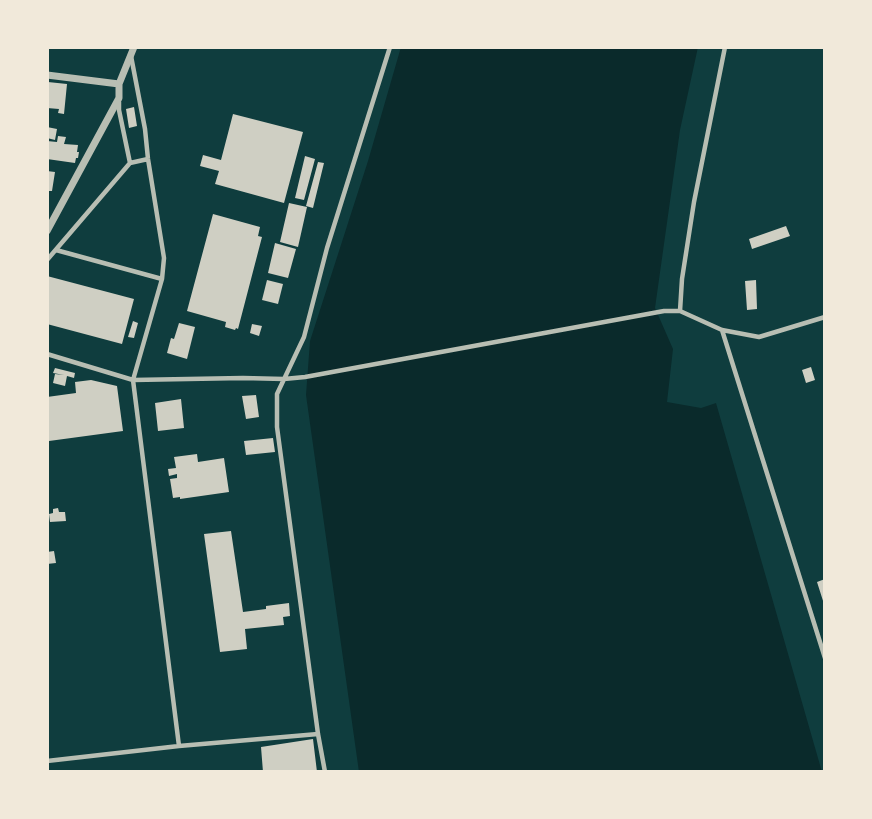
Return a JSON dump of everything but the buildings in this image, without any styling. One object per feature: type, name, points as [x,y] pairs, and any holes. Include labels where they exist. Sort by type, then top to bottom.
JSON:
[{"type":"street","points":[[47,231],[119,98],[119,84],[132,51]]},
{"type":"street","points":[[47,75],[119,84]]},
{"type":"lane","points":[[325,772],[277,428],[277,394],[304,338],[327,248],[390,47]]},
{"type":"lane","points":[[680,311],[694,202],[724,47]]},
{"type":"lane","points":[[132,51],[164,258],[162,279],[134,380],[179,746]]},
{"type":"lane","points":[[119,98],[130,163]]},
{"type":"lane","points":[[47,260],[130,163],[148,159]]},
{"type":"lane","points":[[56,250],[162,279]]},
{"type":"lane","points":[[47,355],[134,380],[284,379],[664,311],[680,311],[722,330],[759,337],[825,317]]},
{"type":"lane","points":[[722,330],[825,658]]},
{"type":"lane","points":[[47,761],[318,734]]},
{"type":"water","points":[[401,47],[698,47],[680,130],[655,308],[673,349],[667,402],[701,408],[716,403],[822,772],[359,772],[306,395],[310,341],[368,161]]}]
